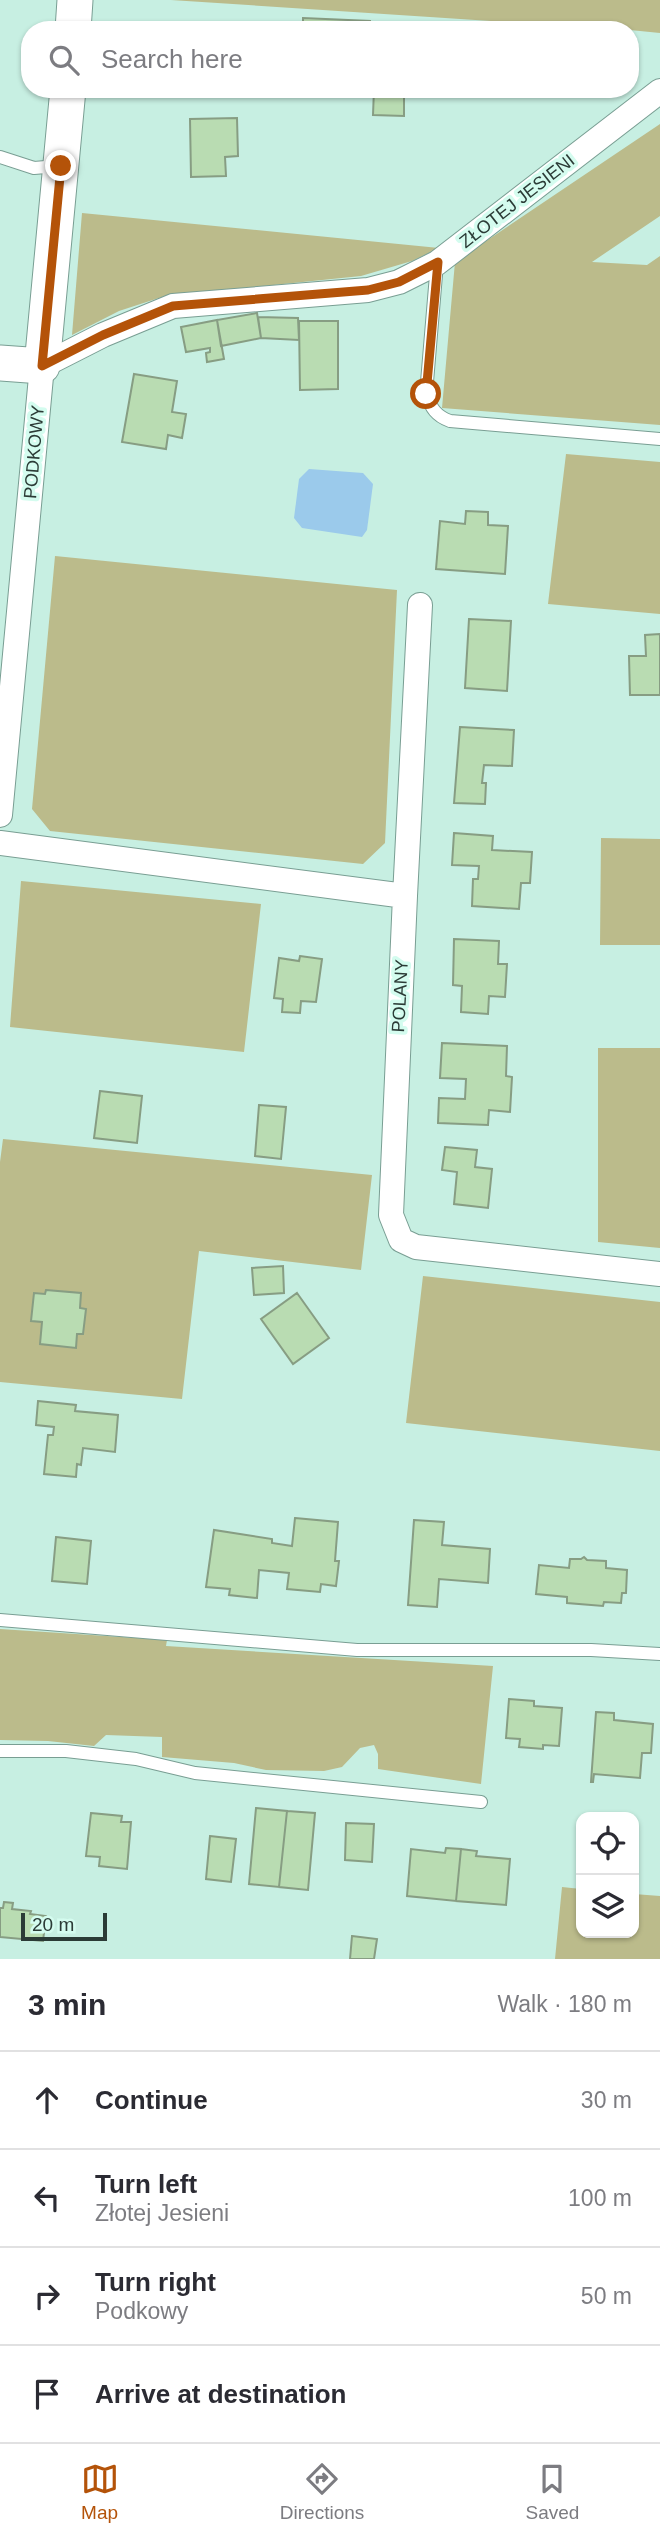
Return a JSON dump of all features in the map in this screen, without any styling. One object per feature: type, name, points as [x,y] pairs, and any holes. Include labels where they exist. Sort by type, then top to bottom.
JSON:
[{"type":"street","points":[[74,21],[75,0]]},
{"type":"street","name":"ZŁOTEJ JESIENI","points":[[42,366],[103,335],[173,306],[368,290],[399,282],[438,262],[660,91]]},
{"type":"street","name":"PODKOWY","points":[[0,815],[67,98]]},
{"type":"street","points":[[0,363],[42,366]]},
{"type":"street","points":[[0,843],[405,896],[420,605]]},
{"type":"street","name":"POLANY","points":[[405,896],[391,1215],[401,1240],[416,1247],[660,1274]]},
{"type":"lane","points":[[0,157],[34,168],[61,166]]},
{"type":"lane","points":[[438,262],[426,394],[430,406],[440,417],[450,421],[660,439]]},
{"type":"lane","points":[[0,1620],[357,1650],[591,1650],[660,1654]]},
{"type":"lane","points":[[0,1751],[66,1751],[136,1759],[195,1773],[481,1802]]},
{"type":"green space","points":[[171,0],[660,0],[660,33],[639,31],[639,21],[492,21]]},
{"type":"green space","points":[[660,124],[660,216],[592,262],[647,265],[660,256],[660,425],[442,408],[455,262]]},
{"type":"green space","points":[[82,213],[439,248],[412,261],[361,276],[165,296],[119,311],[72,335]]},
{"type":"green space","points":[[566,454],[660,462],[660,614],[548,604]]},
{"type":"green space","points":[[55,556],[397,590],[385,843],[363,864],[50,831],[32,809]]},
{"type":"green space","points":[[601,838],[660,839],[660,945],[600,945]]},
{"type":"green space","points":[[21,881],[261,904],[244,1052],[10,1027]]},
{"type":"green space","points":[[598,1048],[660,1048],[660,1248],[598,1242]]},
{"type":"green space","points":[[3,1139],[372,1175],[361,1270],[199,1251],[182,1399],[0,1382],[0,1162]]},
{"type":"green space","points":[[423,1276],[660,1302],[660,1451],[406,1423]]},
{"type":"green space","points":[[0,1629],[167,1640],[166,1646],[493,1666],[481,1784],[378,1769],[378,1754],[374,1745],[360,1748],[342,1767],[324,1771],[266,1770],[234,1763],[162,1757],[162,1737],[106,1735],[94,1746],[0,1740]]},
{"type":"green space","points":[[562,1887],[576,1888],[576,1938],[639,1938],[639,1894],[660,1896],[660,1959],[555,1959]]},
{"type":"water","points":[[309,469],[363,473],[373,484],[367,530],[362,537],[302,528],[294,518],[299,479]]},
{"type":"building","points":[[303,18],[370,21],[303,21]]},
{"type":"building","points":[[374,98],[404,98],[404,116],[373,115]]},
{"type":"building","points":[[237,118],[238,156],[225,157],[226,176],[191,177],[190,119]]},
{"type":"building","points":[[257,313],[261,338],[221,346],[217,320]]},
{"type":"building","points":[[258,317],[298,318],[299,340],[261,338]]},
{"type":"building","points":[[217,320],[224,359],[207,362],[206,353],[210,352],[210,348],[186,352],[181,327]]},
{"type":"building","points":[[299,321],[338,321],[338,389],[300,390]]},
{"type":"building","points":[[134,374],[177,381],[172,412],[186,414],[182,438],[168,435],[166,449],[122,442]]},
{"type":"building","points":[[466,511],[488,512],[488,525],[508,526],[505,574],[436,569],[440,521],[465,524]]},
{"type":"building","points":[[469,619],[511,621],[507,691],[465,688]]},
{"type":"building","points":[[660,634],[660,695],[630,695],[629,656],[646,656],[645,635]]},
{"type":"building","points":[[460,727],[514,730],[512,766],[484,765],[482,783],[486,783],[485,804],[454,803]]},
{"type":"building","points":[[454,833],[493,836],[492,850],[532,852],[530,883],[521,883],[519,909],[472,906],[473,879],[478,879],[479,866],[452,865]]},
{"type":"building","points":[[454,939],[499,941],[498,964],[507,964],[505,997],[489,996],[488,1014],[461,1012],[462,986],[453,985]]},
{"type":"building","points":[[300,956],[322,959],[316,1002],[301,1001],[300,1013],[282,1012],[283,999],[274,998],[279,958],[299,961]]},
{"type":"building","points":[[442,1043],[507,1046],[506,1076],[512,1077],[510,1112],[489,1110],[488,1125],[438,1123],[439,1098],[465,1099],[466,1079],[440,1078]]},
{"type":"building","points":[[100,1091],[142,1096],[137,1143],[94,1138]]},
{"type":"building","points":[[259,1105],[286,1107],[281,1159],[255,1156]]},
{"type":"building","points":[[445,1147],[477,1150],[475,1167],[492,1169],[488,1208],[454,1204],[457,1172],[442,1170]]},
{"type":"building","points":[[283,1266],[284,1293],[254,1295],[252,1268]]},
{"type":"building","points":[[46,1290],[81,1293],[80,1308],[86,1309],[83,1334],[77,1334],[76,1348],[40,1344],[42,1322],[31,1321],[34,1293],[45,1294]]},
{"type":"building","points":[[297,1293],[329,1338],[293,1364],[261,1319]]},
{"type":"building","points":[[38,1401],[76,1405],[75,1411],[118,1415],[115,1452],[83,1448],[76,1477],[44,1474],[48,1435],[53,1435],[54,1427],[36,1425]]},
{"type":"building","points":[[295,1518],[338,1522],[335,1561],[339,1561],[336,1586],[321,1584],[320,1592],[287,1589],[289,1573],[259,1570],[257,1598],[229,1595],[230,1589],[206,1587],[214,1530],[272,1539],[272,1543],[292,1546]]},
{"type":"building","points":[[414,1520],[444,1522],[442,1545],[490,1549],[488,1583],[439,1579],[437,1607],[408,1605]]},
{"type":"building","points":[[56,1537],[91,1541],[87,1584],[52,1581]]},
{"type":"building","points":[[584,1557],[587,1560],[606,1561],[606,1568],[627,1570],[626,1593],[622,1593],[621,1603],[604,1602],[603,1606],[567,1603],[567,1597],[536,1594],[539,1565],[569,1568],[570,1559]]},
{"type":"building","points":[[509,1699],[534,1701],[534,1706],[562,1708],[559,1746],[543,1745],[543,1749],[519,1747],[520,1739],[506,1738]]},
{"type":"building","points":[[596,1712],[614,1713],[614,1720],[653,1724],[651,1753],[642,1753],[640,1778],[594,1774],[591,1782]]},
{"type":"building","points":[[256,1808],[287,1811],[279,1887],[249,1884]]},
{"type":"building","points":[[287,1811],[315,1813],[308,1890],[279,1887]]},
{"type":"building","points":[[91,1813],[122,1816],[121,1822],[131,1822],[127,1869],[99,1866],[100,1857],[86,1856]]},
{"type":"building","points":[[346,1823],[374,1824],[372,1862],[345,1860]]},
{"type":"building","points":[[210,1836],[236,1839],[231,1882],[206,1879]]},
{"type":"building","points":[[446,1848],[461,1849],[456,1901],[407,1896],[411,1849],[445,1853]]},
{"type":"building","points":[[461,1849],[477,1851],[476,1856],[510,1859],[506,1905],[456,1901]]},
{"type":"building","points":[[4,1902],[13,1903],[12,1909],[46,1916],[43,1941],[0,1937],[0,1908],[3,1908]]},
{"type":"building","points":[[352,1936],[377,1939],[374,1959],[350,1959]]},
{"type":"route","points":[[61,166],[42,366],[103,335],[173,306],[368,290],[399,282],[438,262],[426,394]]}]
